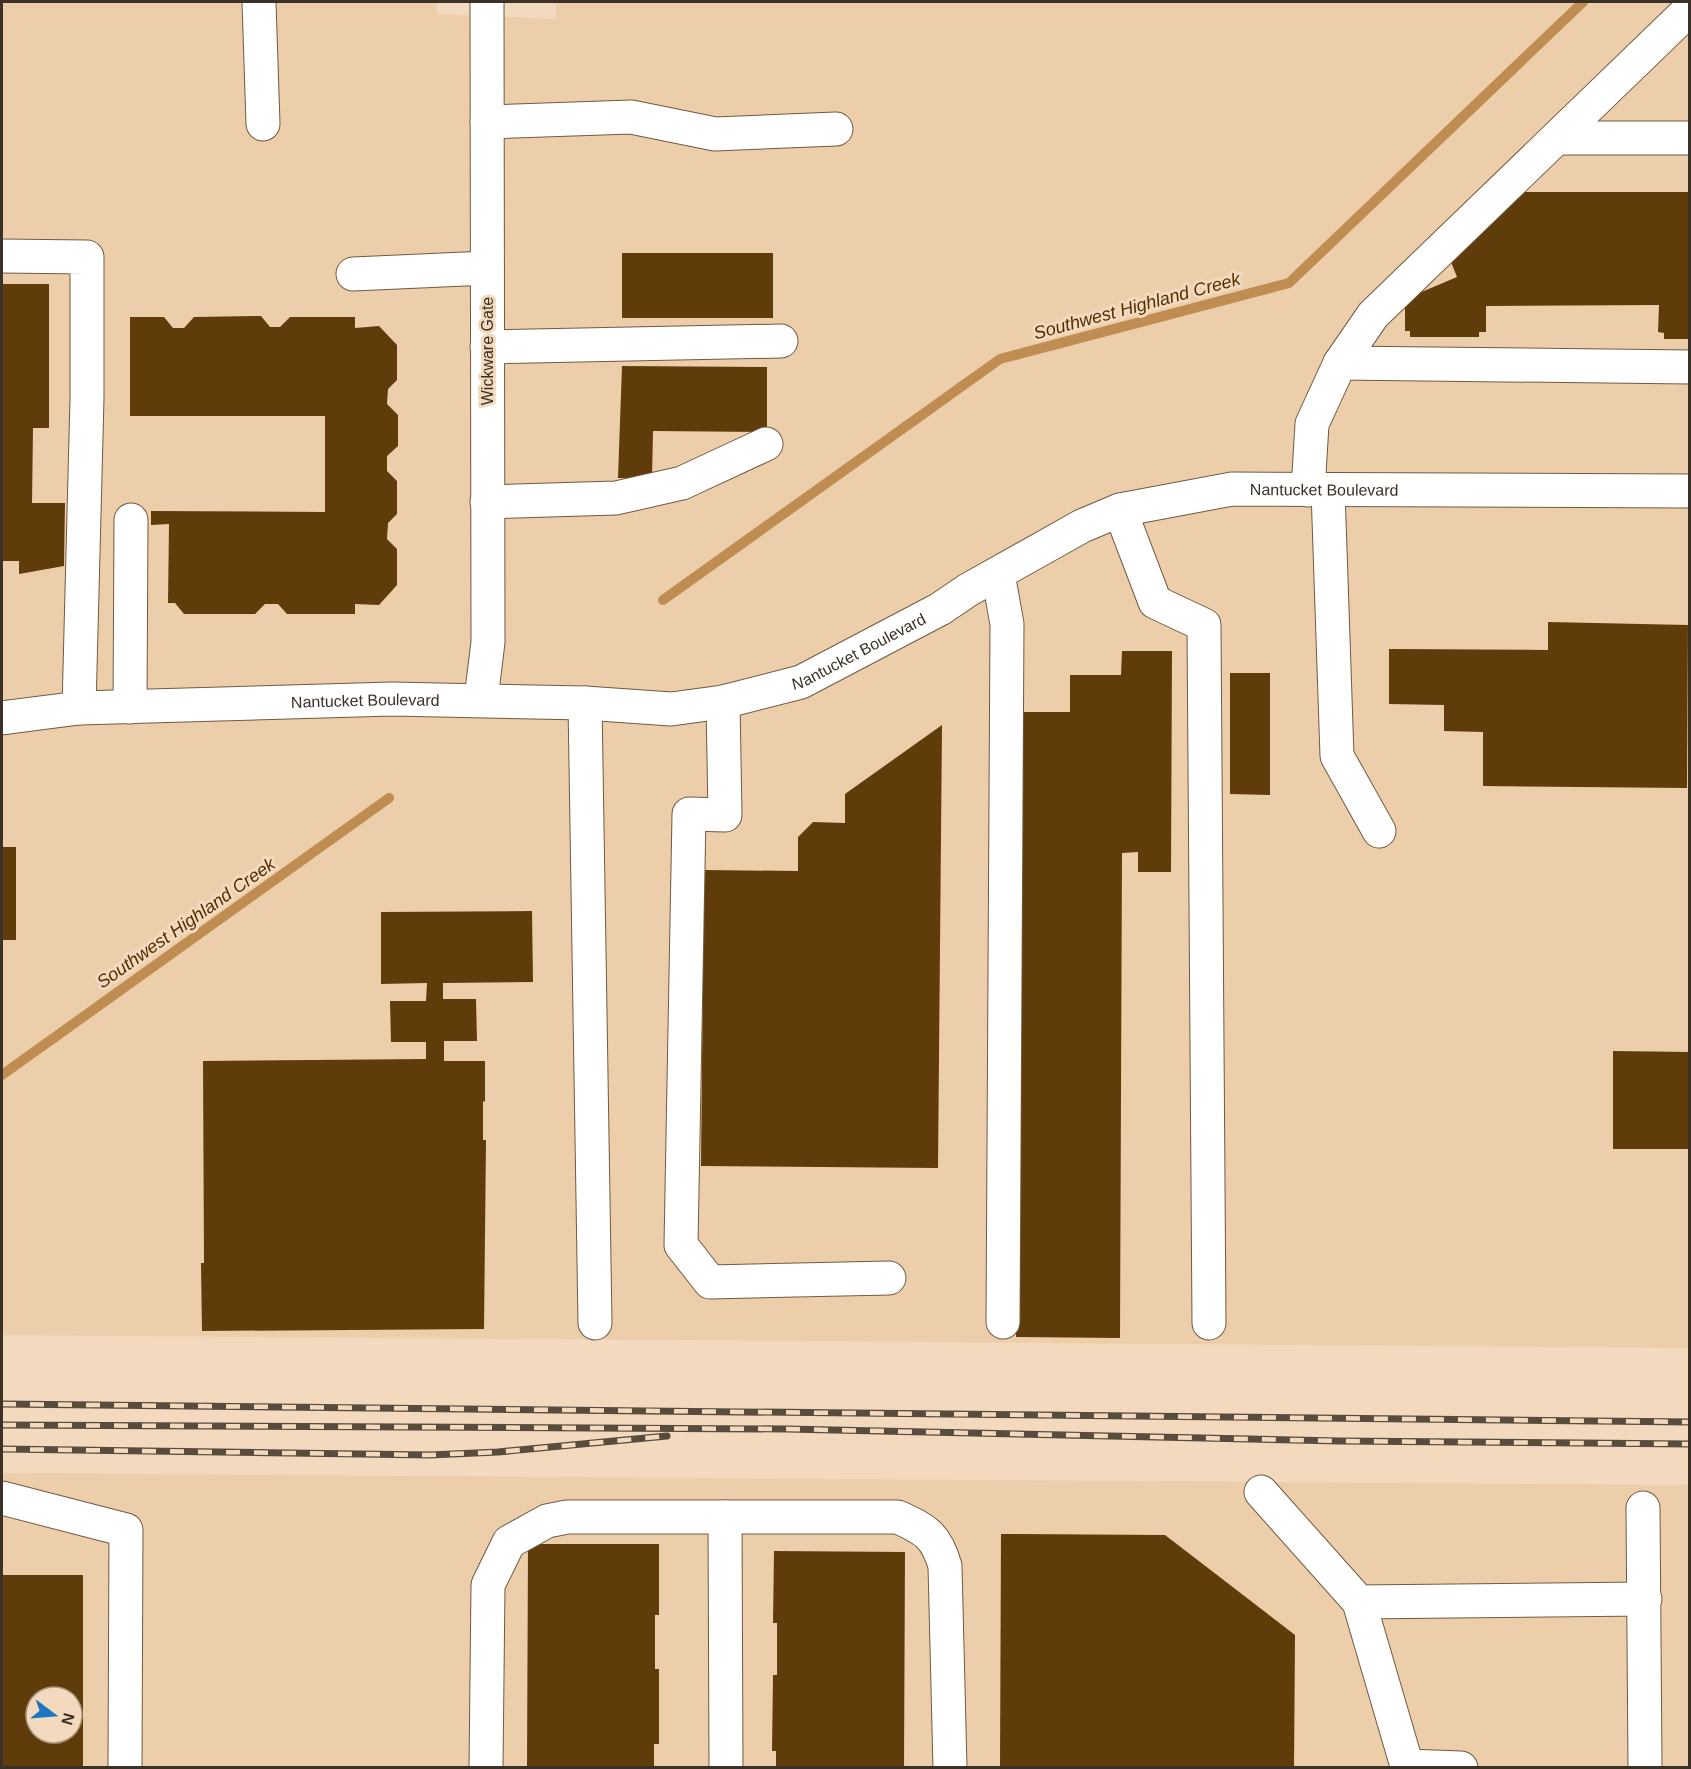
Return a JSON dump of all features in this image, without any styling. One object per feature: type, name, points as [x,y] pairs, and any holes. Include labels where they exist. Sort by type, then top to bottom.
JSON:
[{"type":"street","points":[[259,2],[263,124]]},
{"type":"street","name":"Wickware Gate","points":[[481,699],[488,642],[487,2]]},
{"type":"street","points":[[1379,831],[1336,756],[1312,424],[1340,363],[1373,315],[1454,234],[1559,138],[1675,38],[1689,9]]},
{"type":"street","points":[[487,123],[631,117],[716,134],[836,129]]},
{"type":"street","points":[[1559,138],[1689,138]]},
{"type":"street","points":[[2,256],[87,257],[87,398],[79,708]]},
{"type":"street","points":[[353,274],[487,268]]},
{"type":"street","points":[[487,347],[780,341]]},
{"type":"street","points":[[1340,363],[1689,367]]},
{"type":"street","points":[[487,502],[616,498],[682,483],[766,444]]},
{"type":"street","name":"Nantucket Boulevard","points":[[2,718],[79,708],[481,699],[671,709],[723,702],[801,682],[940,609],[1082,526],[1120,510],[1232,489],[1689,491]]},
{"type":"street","points":[[1120,510],[1155,602],[1204,625],[1209,1323]]},
{"type":"street","points":[[130,707],[131,520]]},
{"type":"street","points":[[998,574],[1007,624],[1003,1322]]},
{"type":"street","points":[[723,702],[725,814],[689,814],[681,1245],[710,1282],[889,1278]]},
{"type":"street","points":[[585,703],[596,1323]]},
{"type":"street","points":[[1262,1492],[1359,1602],[1407,1766],[1461,1767]]},
{"type":"street","points":[[2,1498],[126,1530],[125,1767]]},
{"type":"street","points":[[1643,1509],[1646,1599],[1646,1767]]},
{"type":"street","points":[[486,1767],[488,1585],[509,1542],[547,1521],[567,1517],[898,1517],[924,1529],[939,1544],[945,1566],[950,1767]]},
{"type":"street","points":[[725,1517],[726,1767]]},
{"type":"street","points":[[1359,1602],[1646,1599]]},
{"type":"shaded area","points":[[2,2],[436,2],[437,14],[556,19],[556,2],[1689,2],[1689,1348],[2,1335]]},
{"type":"shaded area","points":[[2,1473],[1689,1485],[1689,1767],[2,1767]]},
{"type":"building","points":[[1517,192],[1690,192],[1690,339],[1664,339],[1664,333],[1658,332],[1659,305],[1486,306],[1486,332],[1479,332],[1479,337],[1410,337],[1410,331],[1405,331],[1405,299],[1457,277],[1449,257]]},
{"type":"building","points":[[622,253],[773,253],[773,318],[622,318]]},
{"type":"building","points":[[2,284],[49,284],[49,428],[33,428],[32,503],[65,503],[64,566],[19,574],[19,561],[2,561]]},
{"type":"building","points":[[261,316],[270,327],[280,327],[290,317],[355,317],[355,328],[379,326],[397,345],[397,380],[388,389],[387,404],[398,415],[398,446],[387,456],[387,471],[397,481],[397,514],[388,523],[387,539],[397,549],[397,585],[379,605],[355,604],[355,614],[287,614],[278,604],[265,604],[255,614],[184,614],[175,603],[168,603],[169,524],[151,525],[151,511],[325,512],[325,416],[130,416],[130,317],[164,317],[173,328],[184,328],[194,317]]},
{"type":"building","points":[[622,366],[767,367],[767,432],[653,431],[652,478],[618,478]]},
{"type":"building","points":[[1548,622],[1688,625],[1687,788],[1483,786],[1483,732],[1444,731],[1444,705],[1389,704],[1389,649],[1548,650]]},
{"type":"building","points":[[1122,651],[1172,651],[1171,872],[1138,872],[1138,852],[1122,853],[1120,1338],[1016,1337],[1018,712],[1070,712],[1070,675],[1121,675]]},
{"type":"building","points":[[1230,673],[1270,673],[1270,795],[1230,794]]},
{"type":"building","points":[[942,725],[938,1168],[701,1166],[704,870],[798,871],[798,837],[813,822],[845,823],[845,794]]},
{"type":"building","points":[[2,847],[16,847],[16,940],[2,940]]},
{"type":"building","points":[[532,911],[533,982],[443,983],[443,999],[476,999],[477,1041],[444,1041],[444,1061],[485,1061],[485,1102],[483,1101],[483,1140],[486,1140],[484,1329],[202,1331],[203,1061],[426,1059],[426,1042],[391,1042],[390,1001],[426,1001],[427,983],[381,984],[381,912]]},
{"type":"building","points":[[1613,1051],[1690,1052],[1690,1149],[1613,1149]]},
{"type":"building","points":[[1001,1534],[1165,1535],[1295,1635],[1294,1768],[1000,1768]]},
{"type":"building","points":[[528,1544],[659,1544],[659,1615],[655,1615],[655,1669],[659,1669],[659,1744],[654,1744],[654,1768],[527,1768]]},
{"type":"building","points":[[774,1551],[905,1552],[904,1768],[776,1768],[776,1751],[772,1751],[773,1675],[777,1675],[777,1623],[773,1623]]},
{"type":"building","points":[[2,1575],[83,1575],[83,1685],[24,1685],[24,1745],[83,1745],[83,1768],[2,1768]]},
{"type":"waterway","name":"Southwest Highland Creek","points":[[663,600],[1000,359],[1289,283],[1583,2]]},
{"type":"waterway","name":"Southwest Highland Creek","points":[[2,1075],[389,798]]},
{"type":"railway","points":[[2,1404],[1690,1422]]},
{"type":"railway","points":[[2,1425],[787,1429],[1340,1441],[1690,1444]]},
{"type":"railway","points":[[2,1449],[430,1455],[498,1452],[667,1436]]}]
